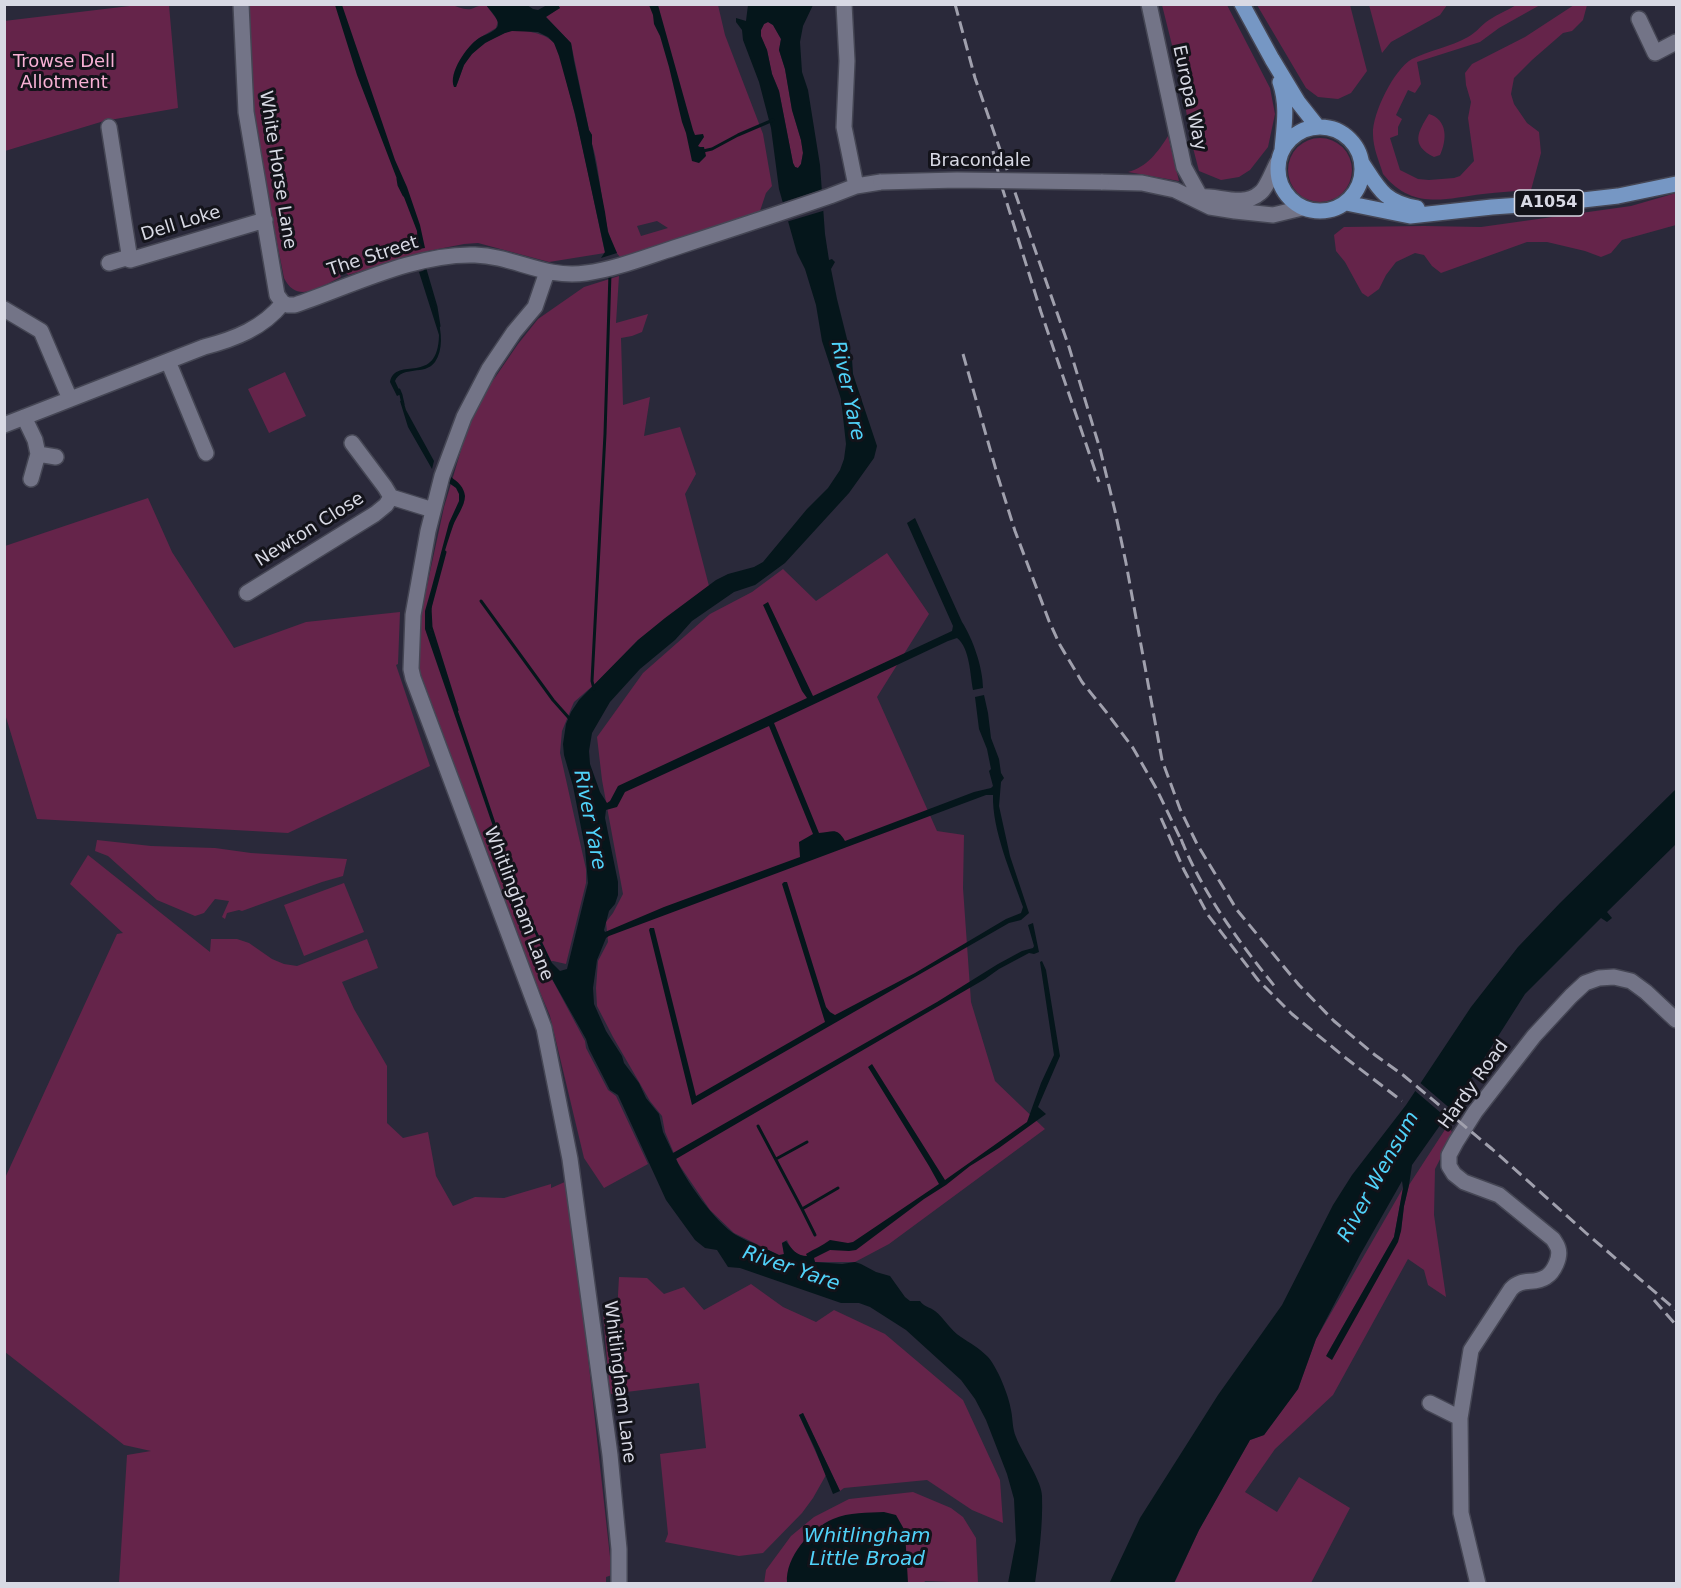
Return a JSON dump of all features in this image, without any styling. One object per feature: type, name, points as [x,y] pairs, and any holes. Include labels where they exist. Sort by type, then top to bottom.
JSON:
[{"type":"main road","points":[[1242,4],[1298,102],[1317,126]]},
{"type":"main road","points":[[1272,59],[1284,96],[1285,119],[1280,157],[1278,179],[1283,191],[1302,208],[1322,212],[1346,203],[1355,193],[1362,176],[1362,163],[1358,149],[1339,130],[1329,127],[1317,126],[1304,129],[1292,136],[1280,157]]},
{"type":"main road","name":"A1054","points":[[1362,163],[1379,189],[1388,198],[1402,205],[1461,210]]},
{"type":"main road","name":"A1054","points":[[1346,203],[1410,216],[1618,196],[1677,184]]},
{"type":"street","name":"White Horse Lane","points":[[241,4],[246,112],[278,295],[283,303]]},
{"type":"street","points":[[844,4],[847,61],[844,127],[856,186]]},
{"type":"street","name":"Europa Way","points":[[1149,4],[1184,167],[1196,196]]},
{"type":"street","points":[[1639,19],[1655,53],[1677,42]]},
{"type":"street","points":[[109,127],[130,260]]},
{"type":"street","name":"Bracondale","points":[[773,215],[856,186],[882,182],[957,180],[1143,183],[1196,196],[1246,200],[1262,193],[1280,157]]},
{"type":"street","name":"Bracondale","points":[[1196,196],[1210,207],[1235,212],[1273,215],[1302,208]]},
{"type":"street","name":"The Street","points":[[283,303],[298,304],[413,263],[450,255],[489,256],[547,272],[570,275],[591,272],[639,260],[773,215]]},
{"type":"street","name":"Dell Loke","points":[[109,263],[126,258],[130,260],[265,220]]},
{"type":"street","name":"Whitlingham Lane","points":[[547,272],[535,307],[514,332],[489,369],[464,417],[443,473],[428,531],[413,615],[411,669],[412,678],[544,1028],[577,1206],[610,1455],[619,1549],[619,1584]]},
{"type":"street","points":[[4,425],[259,326],[283,303]]},
{"type":"street","points":[[4,309],[41,331],[70,399]]},
{"type":"street","points":[[168,361],[206,453]]},
{"type":"street","points":[[24,417],[38,454],[31,478]]},
{"type":"street","name":"Newton Close","points":[[352,442],[391,497],[433,510]]},
{"type":"street","points":[[38,454],[56,457]]},
{"type":"street","name":"Newton Close","points":[[247,593],[375,514],[386,505],[391,497]]},
{"type":"street","name":"Hardy Road","points":[[1478,1584],[1461,1513],[1460,1418],[1470,1350],[1515,1284],[1546,1277],[1558,1260],[1559,1249],[1553,1239],[1498,1195],[1464,1182],[1449,1166],[1449,1155],[1475,1112],[1510,1067],[1563,1004],[1585,983],[1599,978],[1614,977],[1631,981],[1677,1020]]},
{"type":"street","points":[[1430,1403],[1460,1418]]},
{"type":"green space","points":[[451,4],[468,9],[486,5],[498,21],[496,28],[477,40],[467,51],[456,87],[464,65],[472,54],[488,41],[507,32],[525,31],[539,34],[550,39],[557,47],[573,107],[605,253],[549,262],[478,243],[464,244],[428,251],[348,275],[345,270],[339,272],[341,277],[318,288],[302,292],[296,290],[289,286],[284,278],[251,112],[246,5]]},
{"type":"green space","points":[[1369,4],[1447,5],[1440,15],[1391,42],[1382,53]]},
{"type":"green space","points":[[1518,4],[1540,5],[1499,28],[1480,42],[1417,62],[1421,84],[1415,93],[1408,90],[1396,115],[1402,119],[1398,127],[1398,135],[1390,138],[1400,170],[1418,179],[1460,176],[1474,161],[1468,118],[1471,102],[1465,73],[1472,64],[1525,37],[1574,5],[1587,5],[1583,20],[1572,31],[1563,33],[1514,78],[1511,94],[1514,104],[1527,123],[1539,132],[1541,153],[1531,190],[1442,199],[1429,199],[1405,193],[1383,174],[1373,139],[1376,115],[1391,82],[1412,59],[1468,37],[1489,20]]},
{"type":"green space","name":"Trowse Dell Allotment","points":[[138,5],[169,5],[178,108],[104,121],[5,151],[4,21]]},
{"type":"green space","points":[[558,5],[718,5],[725,35],[763,134],[772,186],[766,193],[760,211],[695,236],[620,257],[609,236],[592,135],[589,130],[571,43],[545,16],[560,8]],"holes":[[[657,221],[668,228],[641,236],[637,226]]]},
{"type":"green space","points":[[1162,5],[1227,5],[1270,88],[1275,114],[1268,147],[1250,170],[1239,177],[1221,180],[1199,171],[1180,77]]},
{"type":"green space","points":[[1257,5],[1350,5],[1367,71],[1351,93],[1338,99],[1318,97],[1306,88]]},
{"type":"green space","points":[[768,22],[773,25],[781,39],[779,50],[803,153],[798,168],[793,163],[779,91],[761,37],[761,30]]},
{"type":"green space","points":[[1429,114],[1440,121],[1445,137],[1440,155],[1434,157],[1422,148],[1418,138]]},
{"type":"green space","points":[[1168,136],[1179,181],[1128,172],[1146,163]]},
{"type":"green space","points":[[1314,138],[1326,138],[1343,147],[1350,158],[1352,170],[1350,182],[1343,193],[1326,202],[1314,202],[1302,197],[1293,188],[1288,176],[1288,164],[1293,152],[1302,143]]},
{"type":"green space","points":[[1676,193],[1676,225],[1622,240],[1611,253],[1601,257],[1547,242],[1527,242],[1441,273],[1424,255],[1415,253],[1396,262],[1379,289],[1368,297],[1362,293],[1345,262],[1336,251],[1334,235],[1344,227],[1481,227],[1631,206]]},
{"type":"green space","points":[[619,276],[616,323],[648,314],[642,332],[621,338],[623,405],[650,397],[644,436],[680,427],[696,474],[685,494],[709,586],[638,640],[574,702],[562,731],[560,753],[586,869],[586,883],[566,964],[553,961],[547,962],[545,966],[608,1090],[616,1096],[648,1164],[604,1188],[584,1158],[550,1016],[520,944],[417,664],[422,609],[444,507],[467,430],[479,401],[538,319],[584,287]]},
{"type":"green space","points":[[285,372],[306,416],[269,433],[248,389]]},
{"type":"green space","points":[[148,498],[172,552],[234,648],[306,622],[400,612],[398,664],[396,665],[430,766],[288,833],[37,819],[5,714],[5,546]]},
{"type":"green space","points":[[887,553],[929,614],[877,697],[937,831],[964,835],[963,888],[971,1002],[995,1081],[1045,1129],[889,1244],[855,1262],[815,1262],[812,1257],[796,1253],[787,1240],[782,1243],[784,1255],[779,1255],[734,1233],[710,1210],[678,1163],[665,1132],[662,1116],[650,1101],[597,1006],[598,961],[608,942],[606,922],[623,894],[602,780],[597,737],[643,673],[710,614],[752,592],[783,569],[816,601]]},
{"type":"green space","points":[[97,840],[151,846],[215,848],[251,853],[347,859],[343,876],[242,911],[227,913],[225,919],[222,917],[229,901],[215,899],[204,913],[195,916],[157,900],[108,856],[95,851]]},
{"type":"green space","points":[[88,855],[210,952],[211,939],[237,939],[249,943],[272,959],[297,966],[367,939],[378,968],[342,982],[354,1009],[387,1066],[387,1123],[403,1138],[428,1132],[436,1176],[453,1206],[475,1197],[504,1198],[551,1184],[551,1188],[567,1181],[612,1575],[606,1577],[606,1584],[119,1583],[127,1455],[151,1451],[124,1445],[5,1352],[5,1178],[117,934],[123,933],[70,884]]},
{"type":"green space","points":[[344,883],[364,932],[304,956],[284,905]]},
{"type":"green space","points":[[1448,1125],[1453,1134],[1435,1169],[1434,1215],[1446,1297],[1428,1285],[1424,1270],[1408,1259],[1333,1395],[1275,1449],[1245,1492],[1277,1512],[1299,1477],[1350,1508],[1311,1583],[1174,1584],[1199,1530],[1250,1440],[1264,1435],[1298,1389],[1316,1339],[1403,1188],[1394,1237],[1326,1356],[1401,1231],[1409,1185]]},
{"type":"green space","points":[[619,1277],[647,1278],[664,1294],[684,1287],[704,1310],[751,1284],[783,1307],[816,1322],[834,1310],[885,1334],[963,1400],[1000,1480],[1003,1523],[972,1510],[927,1480],[844,1488],[840,1491],[803,1413],[799,1415],[826,1475],[802,1513],[763,1553],[739,1556],[665,1542],[668,1534],[660,1454],[706,1448],[699,1383],[610,1394],[603,1314],[617,1313]]},
{"type":"green space","points":[[913,1492],[951,1508],[963,1517],[976,1538],[978,1583],[925,1581],[924,1583],[908,1583],[787,1577],[787,1583],[764,1584],[766,1570],[791,1536],[814,1517],[849,1499]]},
{"type":"water","points":[[335,5],[342,5],[395,160],[420,225],[425,248],[418,249],[417,231],[357,75]]},
{"type":"water","points":[[486,5],[527,5],[538,10],[547,5],[558,5],[560,8],[546,17],[571,43],[589,130],[592,135],[608,232],[617,253],[601,258],[605,252],[575,114],[554,43],[538,32],[505,33],[485,43],[472,54],[454,87],[456,67],[464,53],[474,42],[493,31],[498,25]]},
{"type":"water","points":[[649,5],[658,5],[693,130],[695,135],[703,134],[704,137],[698,146],[704,147],[706,156],[699,163],[692,161],[669,67]]},
{"type":"water","name":"River Yare","points":[[748,5],[813,5],[803,26],[800,42],[802,72],[808,90],[820,165],[825,234],[829,260],[832,259],[835,262],[831,269],[852,359],[853,374],[877,446],[874,458],[849,493],[785,563],[755,585],[734,592],[692,621],[675,640],[640,669],[610,702],[592,733],[589,751],[590,764],[600,792],[607,803],[618,786],[807,698],[763,605],[768,602],[813,696],[952,631],[953,626],[907,523],[915,518],[973,645],[983,688],[973,690],[965,648],[957,638],[774,723],[819,833],[837,832],[845,841],[993,786],[987,749],[979,729],[975,697],[984,695],[991,738],[1004,778],[1001,782],[999,806],[1010,856],[1029,913],[1021,920],[1009,923],[692,1105],[650,928],[654,928],[696,1096],[825,1022],[782,884],[784,882],[787,882],[826,1007],[835,1015],[915,973],[1006,919],[1021,913],[1023,907],[999,837],[993,795],[986,795],[609,936],[597,960],[593,988],[594,1004],[624,1063],[659,1114],[663,1132],[673,1153],[937,1002],[998,964],[1022,951],[1033,948],[1028,925],[1033,923],[1039,952],[1029,953],[999,969],[676,1159],[710,1211],[728,1229],[747,1241],[779,1255],[784,1254],[782,1243],[786,1241],[792,1249],[803,1256],[807,1256],[806,1254],[830,1240],[853,1242],[939,1184],[868,1067],[872,1064],[945,1180],[1027,1122],[1054,1055],[1040,962],[1042,961],[1046,970],[1060,1056],[1038,1107],[1046,1114],[970,1166],[856,1250],[830,1250],[814,1258],[815,1262],[842,1264],[855,1262],[890,1276],[905,1297],[910,1301],[920,1301],[935,1311],[957,1334],[981,1350],[991,1361],[1008,1397],[1016,1437],[1041,1490],[1041,1529],[1035,1583],[1008,1583],[1016,1541],[1014,1499],[986,1420],[975,1399],[961,1380],[906,1330],[870,1307],[859,1303],[841,1303],[740,1268],[728,1267],[717,1250],[705,1248],[695,1240],[666,1200],[618,1095],[610,1090],[586,1039],[547,970],[549,963],[517,896],[425,629],[425,611],[449,523],[459,501],[456,488],[449,483],[451,477],[462,487],[465,500],[453,526],[441,563],[432,603],[430,628],[520,896],[552,963],[560,971],[567,969],[588,883],[585,848],[573,786],[564,755],[566,724],[571,712],[579,700],[638,640],[665,618],[716,580],[763,562],[807,509],[828,488],[840,470],[844,459],[846,444],[841,399],[822,341],[816,305],[805,269],[797,253],[779,189],[771,128],[759,82],[736,18],[746,21]],"holes":[[[768,22],[773,25],[781,39],[779,50],[803,153],[798,168],[793,163],[779,91],[761,36],[761,30]],[[769,726],[813,834],[799,842],[800,857],[664,907],[605,932],[609,911],[618,895],[618,882],[605,818],[606,810],[617,807],[625,792]]]},
{"type":"water","points":[[426,270],[438,317],[440,352],[435,362],[426,369],[398,376],[395,381],[401,394],[397,396],[390,382],[394,374],[425,366],[437,351],[439,335],[419,272]]},
{"type":"water","points":[[403,400],[406,410],[434,461],[432,469],[408,427],[400,401]]},
{"type":"water","name":"River Wensum","points":[[1676,789],[1676,844],[1607,912],[1612,918],[1607,922],[1601,918],[1525,994],[1455,1104],[1412,1165],[1398,1242],[1332,1360],[1326,1356],[1394,1237],[1403,1188],[1402,1181],[1316,1339],[1298,1389],[1264,1435],[1250,1440],[1199,1530],[1174,1583],[1109,1584],[1140,1518],[1218,1395],[1282,1305],[1333,1205],[1352,1175],[1406,1105],[1471,1007],[1518,947]]},
{"type":"water","points":[[803,1413],[840,1491],[833,1494],[799,1415]]},
{"type":"water","name":"Whitlingham Little Broad","points":[[884,1512],[896,1515],[905,1531],[908,1583],[787,1583],[787,1573],[795,1554],[808,1537],[824,1524],[845,1515]]},
{"type":"pier","points":[[824,189],[826,210],[786,222],[780,203]]},
{"type":"pier","points":[[1418,1081],[1453,1111],[1448,1119],[1413,1089]]},
{"type":"waterway","points":[[703,151],[712,149],[773,120]]},
{"type":"waterway","points":[[398,179],[404,195]]},
{"type":"waterway","points":[[424,266],[439,326]]},
{"type":"waterway","points":[[594,689],[592,681],[605,434],[610,273]]},
{"type":"waterway","points":[[399,390],[403,404]]},
{"type":"waterway","points":[[445,552],[430,608],[431,627],[457,710]]},
{"type":"waterway","points":[[481,601],[553,700],[569,718]]},
{"type":"waterway","points":[[758,1126],[815,1235]]},
{"type":"waterway","points":[[776,1159],[807,1142]]},
{"type":"waterway","points":[[802,1209],[838,1188]]},
{"type":"railway","points":[[955,4],[975,78],[1069,347],[1100,449],[1126,563],[1162,760],[1180,809],[1197,844],[1237,910],[1299,985],[1334,1021],[1492,1149],[1676,1310]]},
{"type":"railway","points":[[993,151],[1041,312],[1099,482]]},
{"type":"railway","points":[[963,354],[1015,531],[1049,621],[1082,682],[1133,748],[1156,788],[1184,846]]},
{"type":"railway","points":[[1161,818],[1184,870],[1208,915],[1258,980],[1292,1014],[1402,1101]]},
{"type":"railway","points":[[1181,839],[1200,879],[1223,917],[1276,988]]},
{"type":"railway","points":[[1654,1300],[1676,1325]]}]
